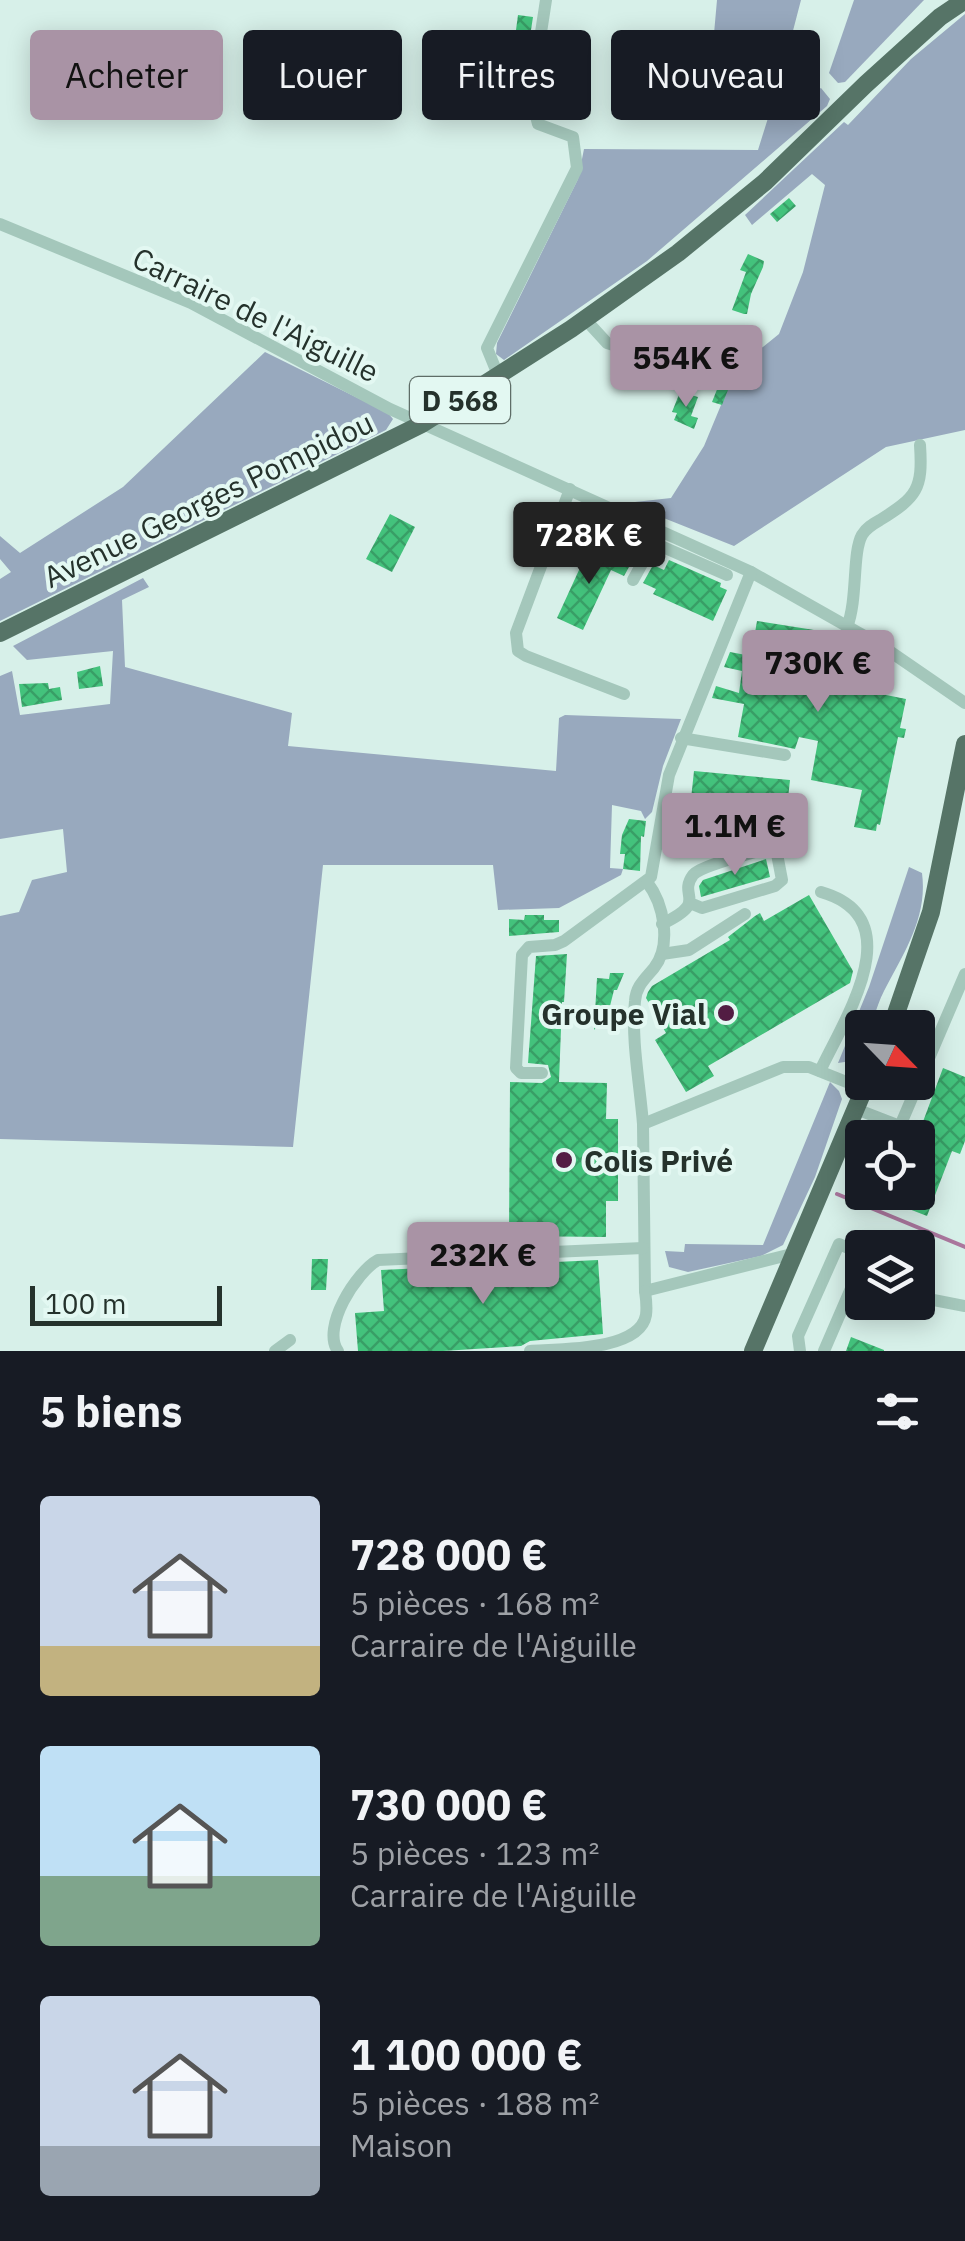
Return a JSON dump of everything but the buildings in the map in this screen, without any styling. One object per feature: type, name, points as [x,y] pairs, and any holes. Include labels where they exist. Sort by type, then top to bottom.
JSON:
[{"type":"main road","name":"Avenue Georges Pompidou","points":[[0,633],[422,424],[585,319],[678,253],[765,182],[946,0]]},
{"type":"main road","name":"Avenue Georges Pompidou","points":[[866,84],[965,0]]},
{"type":"main road","points":[[898,1010],[917,958],[959,812],[965,744]]},
{"type":"main road","points":[[754,1351],[860,1100]]},
{"type":"street","points":[[498,376],[486,348],[577,168],[572,137],[538,124],[531,97],[546,0]]},
{"type":"street","name":"Carraire de l'Aiguille","points":[[0,224],[191,302],[422,424],[570,489],[700,555],[752,572],[882,646],[965,704]]},
{"type":"street","points":[[585,319],[607,344],[715,376]]},
{"type":"street","points":[[847,627],[854,609],[860,541],[870,526],[914,496],[922,472],[920,445]]},
{"type":"street","points":[[570,489],[516,633],[518,651],[624,694]]},
{"type":"street","points":[[633,580],[642,560],[656,550],[700,555],[726,575]]},
{"type":"street","points":[[542,1073],[521,1073],[516,1068],[522,955],[530,948],[564,941],[646,882],[655,868],[669,775],[681,738],[752,572]]},
{"type":"street","points":[[681,738],[785,755]]},
{"type":"street","points":[[660,830],[785,822]]},
{"type":"street","points":[[662,924],[682,914],[690,903],[691,881],[700,871],[768,848],[777,854],[782,880],[776,886],[702,908],[690,903]]},
{"type":"street","points":[[530,1351],[622,1342],[646,1318],[643,1124],[634,1004],[642,982],[662,954],[662,924],[657,897],[646,882]]},
{"type":"street","points":[[820,892],[838,897],[850,906],[864,925],[868,954],[863,981],[820,1071]]},
{"type":"street","points":[[662,954],[689,950],[746,914]]},
{"type":"street","points":[[903,1120],[965,974]]},
{"type":"street","points":[[643,1124],[783,1068],[798,1065],[845,1079]]},
{"type":"street","points":[[856,1108],[877,1120]]},
{"type":"street","points":[[800,1351],[798,1336],[839,1244],[845,1247]]},
{"type":"street","points":[[338,1351],[330,1334],[334,1323],[365,1270],[378,1260],[643,1248]]},
{"type":"street","points":[[645,1291],[796,1253]]},
{"type":"street","points":[[935,1300],[965,1306]]},
{"type":"street","points":[[824,1351],[845,1314]]},
{"type":"street","points":[[275,1351],[290,1340]]},
{"type":"shaded area","points":[[717,0],[801,0],[793,30],[714,30]]},
{"type":"shaded area","points":[[854,0],[924,0],[845,82],[838,83],[829,73]]},
{"type":"shaded area","points":[[965,14],[965,430],[886,447],[734,546],[626,503],[671,498],[704,446],[743,352],[753,355],[779,334],[803,272],[825,185],[812,174],[752,225],[745,215],[844,122],[848,125],[911,59]]},
{"type":"shaded area","points":[[821,88],[830,99],[820,112]]},
{"type":"shaded area","points":[[767,120],[811,120],[647,261],[504,360],[496,354],[497,343],[578,179],[584,149],[758,150]]},
{"type":"shaded area","points":[[265,352],[393,419],[386,430],[0,621],[0,579],[11,572],[0,559],[0,536],[20,553],[123,487]]},
{"type":"shaded area","points":[[143,578],[149,587],[122,600],[125,667],[292,713],[288,746],[556,771],[559,718],[565,715],[681,719],[663,766],[652,812],[645,819],[641,811],[612,805],[610,868],[623,869],[621,875],[559,908],[498,910],[493,865],[323,865],[293,1147],[0,1139],[0,916],[19,912],[32,880],[67,872],[63,829],[0,839],[0,676],[12,671],[20,715],[110,704],[113,651],[27,660],[13,646]]},
{"type":"shaded area","points":[[909,867],[922,873],[918,920],[876,1010],[860,1010]]},
{"type":"shaded area","points":[[830,1082],[842,1099],[815,1177],[783,1245],[761,1256],[688,1272],[669,1267],[665,1251],[684,1252],[685,1244],[763,1245]]},
{"type":"waterway","points":[[837,1194],[965,1247]]},
{"type":"place","name":"Groupe Vial","points":[[726,1013]]},
{"type":"place","name":"Colis Privé","points":[[564,1160]]}]
